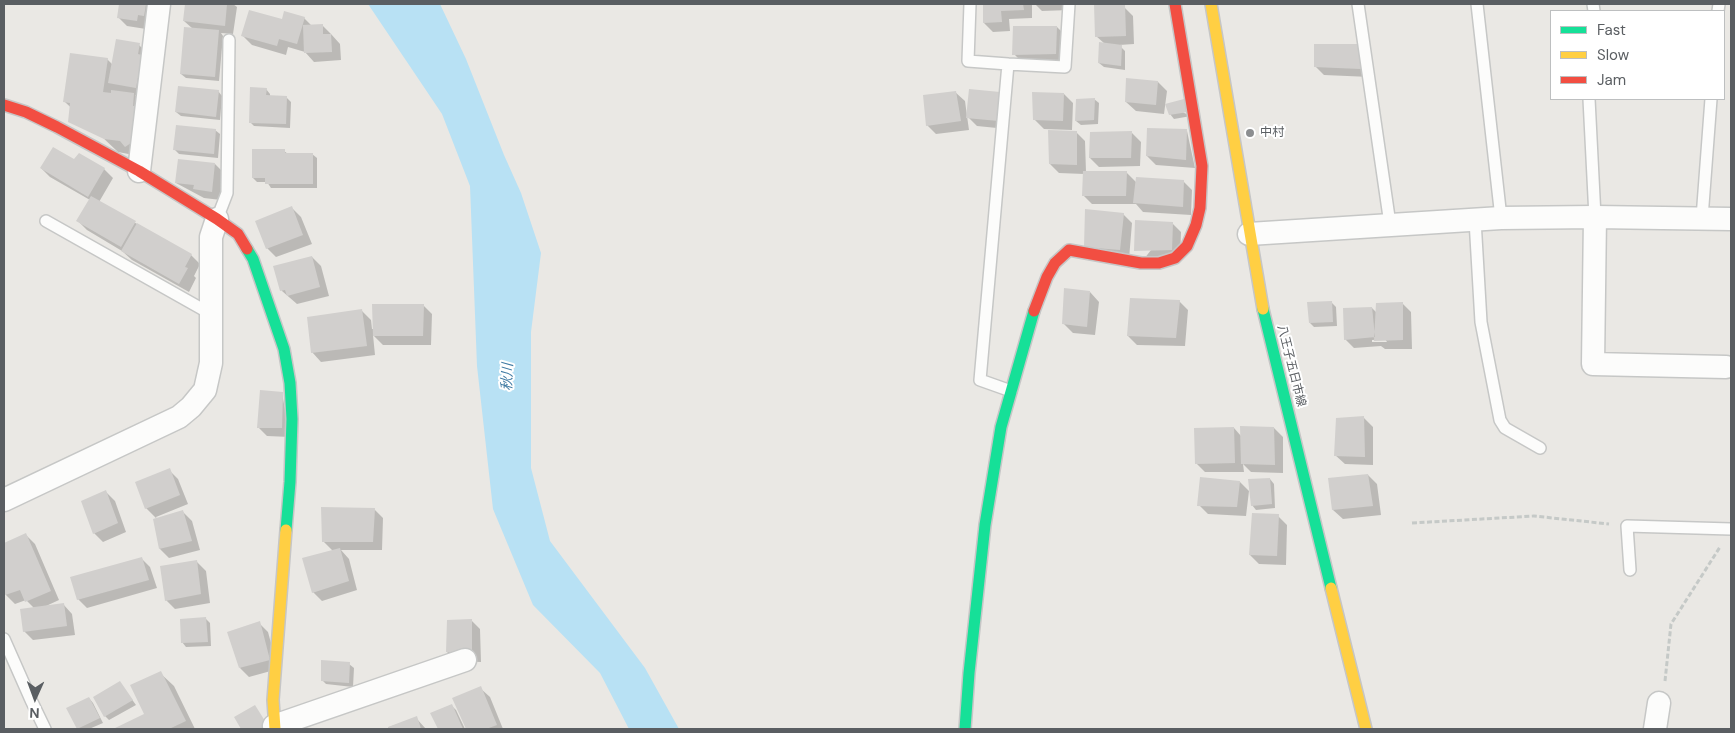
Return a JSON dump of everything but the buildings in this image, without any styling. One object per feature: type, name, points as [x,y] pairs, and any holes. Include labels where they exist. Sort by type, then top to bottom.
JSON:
[{"type":"street","points":[[139,171],[159,4]]},
{"type":"street","points":[[965,729],[984,525],[1001,427],[1030,321],[1047,277],[1055,262],[1069,250],[1141,263],[1159,263],[1175,258],[1187,246],[1200,208],[1202,166],[1175,4]]},
{"type":"street","name":"八王子五日市線","points":[[1211,4],[1263,310],[1366,729]]},
{"type":"street","points":[[4,105],[26,112],[139,171],[218,219],[238,234],[253,259],[284,349],[290,383],[292,419],[290,482],[273,700],[275,728],[465,660]]},
{"type":"street","points":[[1596,217],[1592,364],[1726,367]]},
{"type":"street","points":[[1249,234],[1501,218],[1731,219]]},
{"type":"street","points":[[4,500],[178,417],[191,407],[205,390],[211,363],[212,238],[218,219]]},
{"type":"street","points":[[1655,729],[1659,702]]},
{"type":"lane","points":[[970,4],[968,60],[1008,64],[1065,66],[1069,4]]},
{"type":"lane","points":[[1358,4],[1390,224]]},
{"type":"lane","points":[[1477,4],[1501,218]]},
{"type":"lane","points":[[218,219],[226,194],[229,40]]},
{"type":"lane","points":[[1008,64],[980,380],[1011,391]]},
{"type":"lane","points":[[1589,100],[1596,217]]},
{"type":"lane","points":[[1702,218],[1712,100]]},
{"type":"lane","points":[[1475,220],[1481,322],[1500,420],[1505,428],[1540,448]]},
{"type":"lane","points":[[46,221],[211,314]]},
{"type":"lane","points":[[1630,570],[1627,526],[1731,529]]},
{"type":"lane","points":[[4,639],[45,729]]},
{"type":"path","points":[[1412,523],[1534,516],[1627,526]]},
{"type":"path","points":[[1659,702],[1664,697],[1671,624],[1721,545]]},
{"type":"water","name":"秋川","points":[[368,4],[440,4],[466,59],[521,193],[541,253],[531,332],[531,468],[550,541],[645,668],[679,729],[629,729],[600,673],[533,605],[493,509],[477,366],[470,186],[442,114]]},
{"type":"traffic: fast","points":[[247,249],[253,259],[284,349],[290,383],[292,419],[286,530]]},
{"type":"traffic: fast","points":[[1263,309],[1331,588]]},
{"type":"traffic: fast","points":[[965,729],[985,525],[1001,427],[1034,311]]},
{"type":"traffic: slow","points":[[1211,4],[1263,309]]},
{"type":"traffic: slow","points":[[275,729],[273,700],[286,530]]},
{"type":"traffic: slow","points":[[1331,588],[1366,729]]},
{"type":"traffic: jam","points":[[1034,311],[1047,277],[1055,263],[1069,250],[1141,263],[1159,263],[1175,258],[1187,246],[1196,225],[1200,208],[1202,166],[1175,4]]},
{"type":"traffic: jam","points":[[4,105],[26,112],[57,127],[139,171],[238,234],[247,249]]},
{"type":"place","name":"中村","points":[[1250,133]]}]
